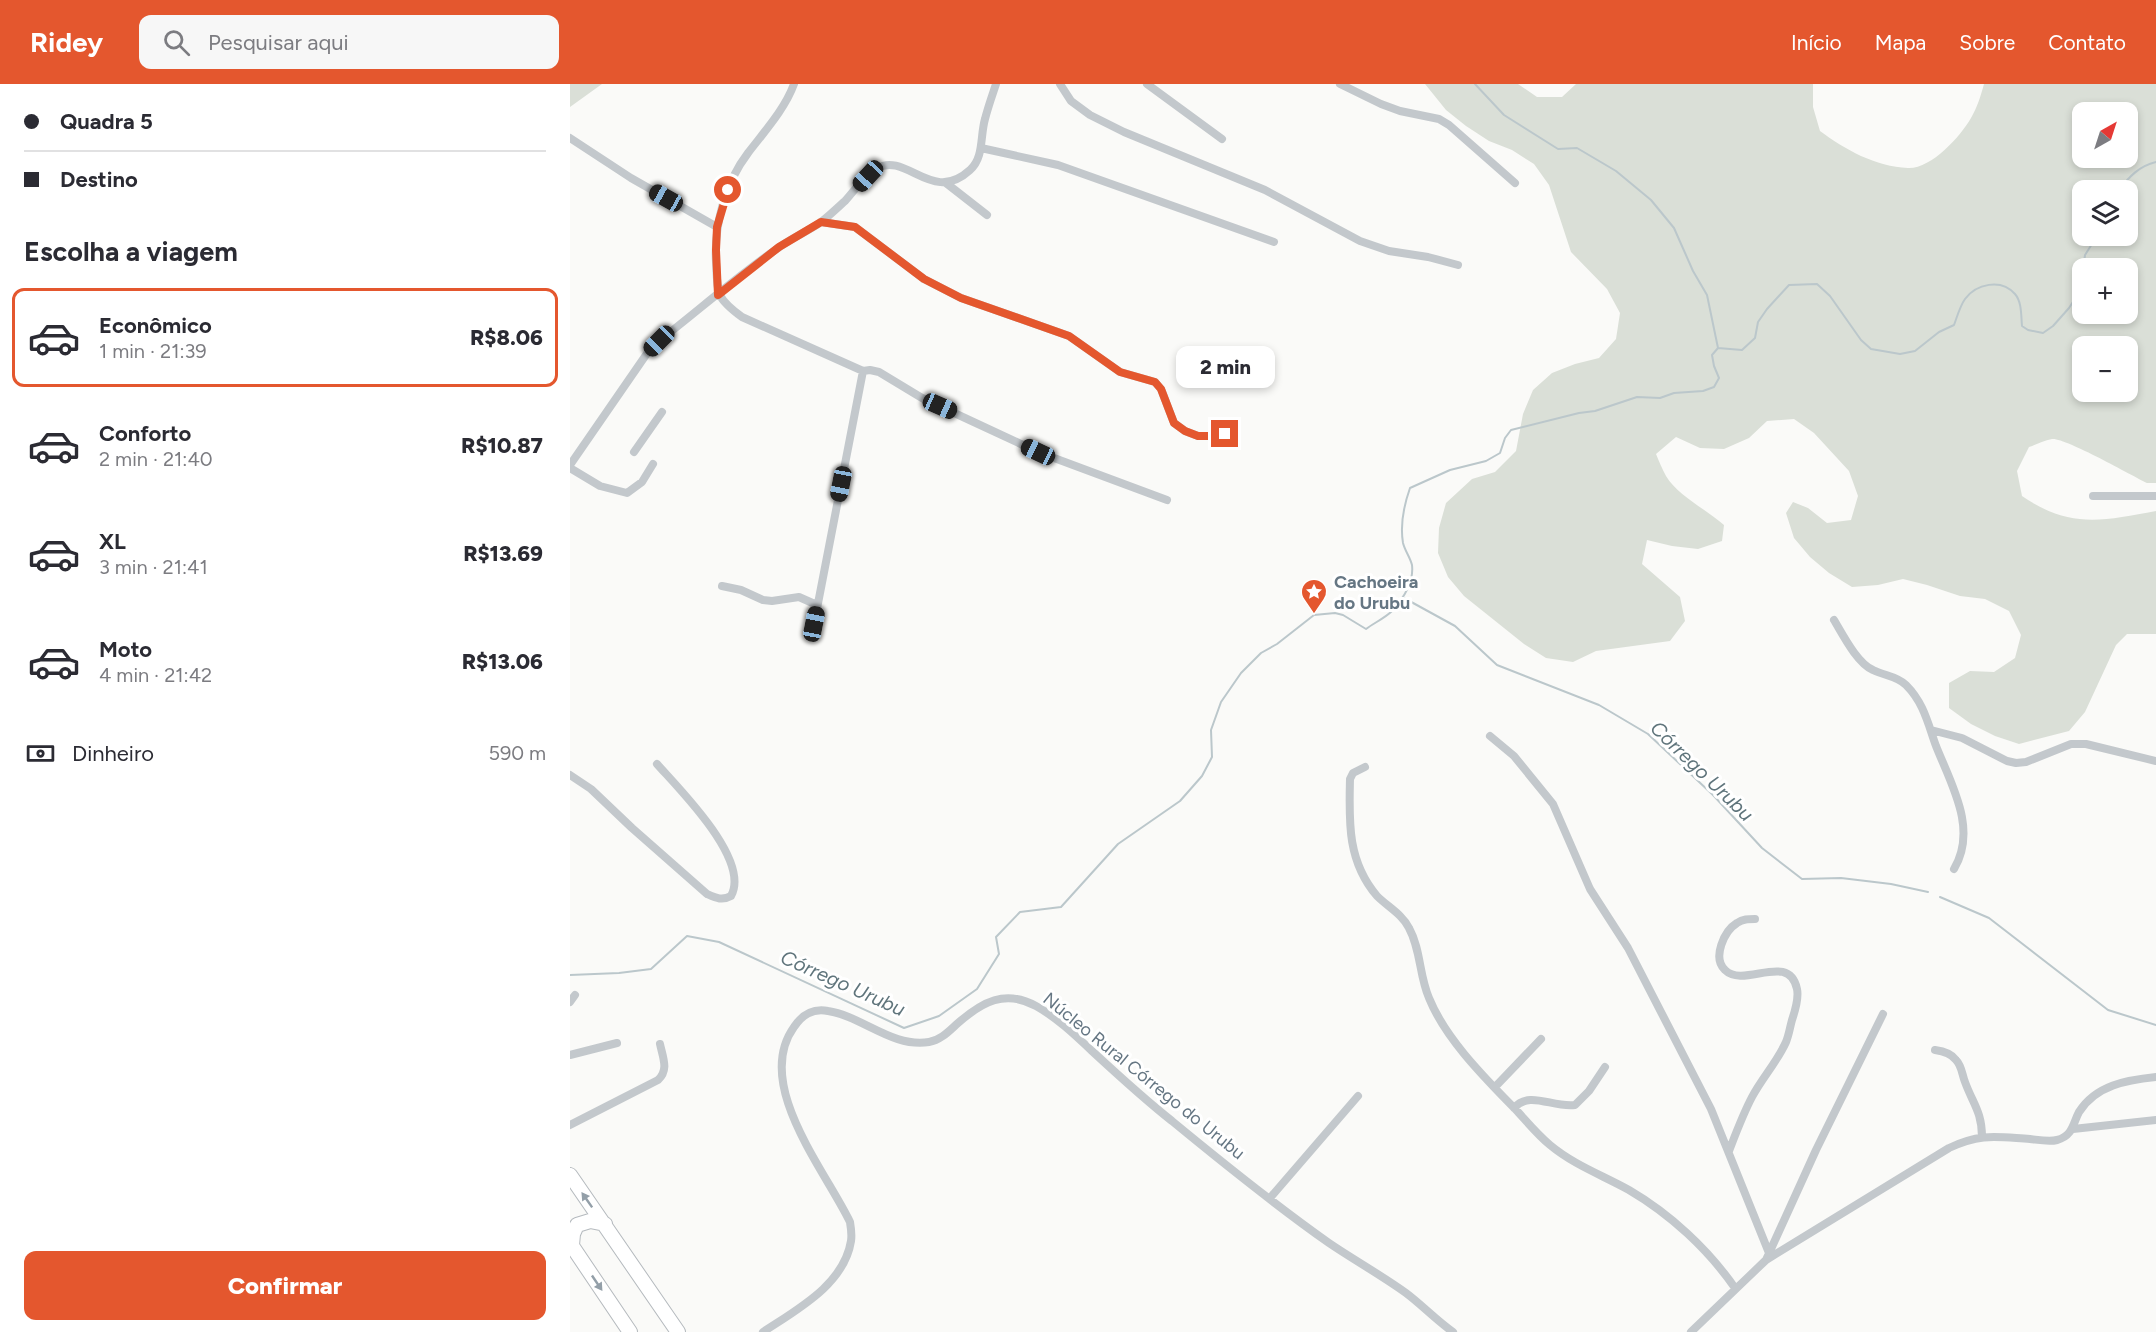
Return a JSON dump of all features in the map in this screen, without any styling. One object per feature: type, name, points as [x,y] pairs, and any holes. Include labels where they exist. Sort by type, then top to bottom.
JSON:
[{"type":"main road","points":[[570,1175],[678,1332]]},
{"type":"main road","points":[[605,1224],[590,1221],[577,1226],[571,1244],[630,1332]]},
{"type":"street","points":[[794,84],[769,126],[738,169],[728,190],[717,227],[718,295],[729,308],[742,317],[863,371],[879,372],[922,398],[1038,452],[1167,501]]},
{"type":"street","points":[[653,464],[642,482],[627,494],[600,486],[570,465],[648,352],[779,247],[821,222],[880,167],[885,165],[904,169],[936,182],[946,183],[951,183],[969,172],[977,162],[985,119],[996,84]]},
{"type":"street","points":[[1060,84],[1077,107],[1090,115],[1124,132],[1265,190],[1360,241],[1389,251],[1428,257],[1458,265]]},
{"type":"street","points":[[1147,84],[1222,139]]},
{"type":"street","points":[[1340,84],[1400,111],[1439,119],[1449,125],[1515,183]]},
{"type":"street","points":[[570,138],[631,178],[717,227]]},
{"type":"street","points":[[981,148],[1058,165],[1274,242]]},
{"type":"street","points":[[946,183],[987,215]]},
{"type":"street","points":[[821,222],[855,227],[924,279],[961,298],[1069,336],[1120,372],[1155,382],[1161,389],[1174,423],[1185,431],[1198,436],[1225,434]]},
{"type":"street","points":[[814,624],[863,371]]},
{"type":"street","points":[[634,452],[662,412]]},
{"type":"street","points":[[2094,496],[2156,496]]},
{"type":"street","points":[[722,586],[741,590],[763,600],[799,597],[817,605]]},
{"type":"street","points":[[1834,620],[1847,642],[1865,664],[1873,670],[1900,680],[1923,707],[1960,806],[1962,844],[1961,854],[1954,868]]},
{"type":"street","points":[[1931,730],[1962,738],[2016,763],[2026,762],[2071,744],[2086,744],[2156,761]]},
{"type":"street","points":[[1490,736],[1514,756],[1553,804],[1590,889],[1628,948],[1711,1109],[1768,1257]]},
{"type":"street","points":[[570,775],[591,789],[707,894],[718,899],[731,896],[735,883],[732,864],[723,844],[681,790],[657,764]]},
{"type":"street","points":[[1365,767],[1353,773],[1350,779],[1350,837],[1359,866],[1378,896],[1408,926],[1414,939],[1427,995],[1438,1018],[1453,1039],[1548,1144],[1568,1159],[1628,1190],[1655,1207],[1703,1250],[1724,1272],[1735,1288]]},
{"type":"street","points":[[1729,1151],[1752,1096],[1787,1041],[1796,999],[1797,988],[1785,973],[1767,971],[1746,976],[1733,975],[1725,971],[1719,962],[1720,950],[1727,933],[1735,924],[1745,919],[1755,919]]},
{"type":"street","name":"Núcleo Rural Córrego do Urubu","points":[[763,1332],[816,1295],[829,1282],[841,1265],[852,1239],[850,1222],[799,1127],[783,1089],[781,1058],[792,1029],[802,1017],[810,1012],[827,1010],[888,1035],[910,1041],[932,1042],[986,1003],[1010,997],[1037,1006],[1147,1101],[1270,1198],[1328,1242],[1406,1293],[1453,1332]]},
{"type":"street","points":[[1768,1257],[1816,1150],[1883,1014]]},
{"type":"street","points":[[1495,1087],[1541,1039]]},
{"type":"street","points":[[570,1055],[617,1043]]},
{"type":"street","points":[[570,1125],[663,1076],[665,1065],[660,1044]]},
{"type":"street","points":[[1935,1050],[1947,1053],[1956,1059],[1961,1068],[1966,1085],[1978,1107],[1982,1121],[1982,1137]]},
{"type":"street","points":[[1514,1108],[1520,1102],[1531,1099],[1558,1105],[1575,1105],[1589,1092],[1605,1067]]},
{"type":"street","points":[[2073,1129],[2079,1113],[2098,1093],[2112,1085],[2130,1080],[2156,1077]]},
{"type":"street","points":[[1270,1198],[1358,1096]]},
{"type":"street","points":[[1691,1332],[1768,1257],[1949,1148],[1976,1137],[2058,1140],[2073,1129],[2156,1120]]},
{"type":"shaded area","points":[[570,84],[602,84],[570,107]]},
{"type":"shaded area","points":[[1425,84],[1518,84],[1537,97],[1562,97],[1576,84],[1813,84],[1813,107],[1820,131],[1872,161],[1908,168],[1917,167],[1935,158],[1952,142],[1973,114],[1984,84],[2156,84],[2156,483],[2147,483],[2083,450],[2052,439],[2029,447],[2017,471],[2022,496],[2056,514],[2087,520],[2119,518],[2156,511],[2156,634],[2127,634],[2116,645],[2085,712],[2069,731],[2019,744],[1995,736],[1971,724],[1949,708],[1949,683],[1970,671],[1994,672],[2015,658],[2021,635],[2009,611],[1985,599],[1960,596],[1903,579],[1878,585],[1852,587],[1829,573],[1810,557],[1794,538],[1786,513],[1793,502],[1808,508],[1827,523],[1851,520],[1858,496],[1849,471],[1814,433],[1794,419],[1767,421],[1749,438],[1724,449],[1700,448],[1676,437],[1656,454],[1671,483],[1724,525],[1722,541],[1698,549],[1647,540],[1642,564],[1680,597],[1685,621],[1670,641],[1596,651],[1573,662],[1546,658],[1524,644],[1464,596],[1448,577],[1438,553],[1439,528],[1446,503],[1472,479],[1495,472],[1516,451],[1523,414],[1533,390],[1552,373],[1599,358],[1616,339],[1620,313],[1607,289],[1571,252],[1549,185],[1534,164],[1512,150],[1489,141],[1446,110]]},
{"type":"waterway","name":"Córrego Urubu","points":[[1475,84],[1504,115],[1558,149],[1577,148],[1616,171],[1651,200],[1674,228],[1693,271],[1707,295],[1718,348]]},
{"type":"waterway","name":"Córrego Urubu","points":[[2128,180],[2144,166],[2156,162]]},
{"type":"waterway","name":"Córrego Urubu","points":[[570,975],[651,969],[687,936],[719,942],[904,1028],[939,1016],[977,989],[999,954],[996,937],[1020,912],[1061,907],[1118,844],[1180,801],[1202,776],[1212,757],[1211,730],[1221,702],[1241,673],[1261,653],[1277,644],[1314,615],[1335,613],[1343,615],[1366,629],[1392,611],[1404,596],[1411,578],[1412,565],[1403,543],[1402,529],[1404,508],[1410,488],[1450,470],[1486,461],[1500,453],[1505,438],[1511,430],[1595,411],[1637,397],[1660,398],[1674,393],[1703,391],[1714,387],[1719,378],[1712,355],[1718,348],[1742,350],[1755,338],[1758,322],[1767,309],[1789,285],[1817,284],[1830,296],[1861,340],[1871,349],[1900,354],[1915,351],[1939,332],[1954,325],[1965,299],[1975,290],[1989,285],[2003,286],[2015,294],[2020,305],[2022,326],[2028,330],[2043,333],[2053,326],[2069,308],[2080,291],[2085,255],[2091,246]]},
{"type":"waterway","name":"Córrego Urubu","points":[[1404,598],[1455,626],[1497,665],[1599,705],[1648,734],[1713,795],[1762,848],[1802,879],[1841,878],[1891,884],[1928,892]]},
{"type":"waterway","name":"Córrego Urubu","points":[[1940,897],[1989,918],[2108,1010],[2156,1025]]},
{"type":"place","name":"Cachoeira do Urubu","points":[[1314,615]]},
{"type":"route","points":[[728,190],[717,227],[718,295],[779,247],[821,222],[855,227],[924,279],[961,298],[1069,336],[1120,372],[1155,382],[1161,389],[1174,423],[1185,431],[1198,436],[1225,434]]}]
